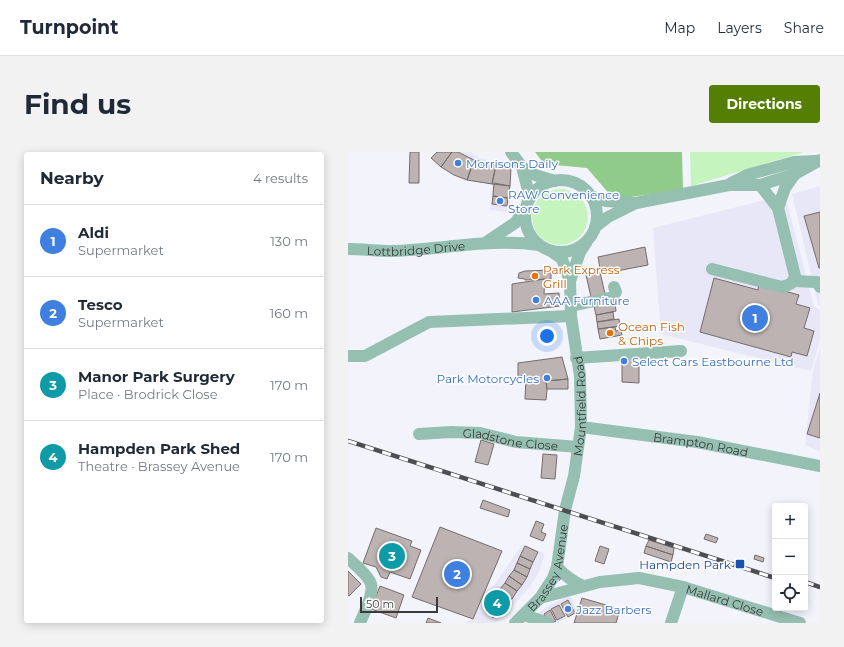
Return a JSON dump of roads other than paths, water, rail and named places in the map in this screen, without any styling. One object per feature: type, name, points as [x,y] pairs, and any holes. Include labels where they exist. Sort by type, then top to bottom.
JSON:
[{"type":"street","points":[[511,152],[522,167],[534,175],[556,181],[565,181],[584,189],[590,196],[596,211],[595,227]]},
{"type":"street","points":[[590,196],[606,201],[636,203],[729,185],[760,184],[795,174],[818,160]]},
{"type":"street","points":[[729,185],[747,175],[794,162],[818,160]]},
{"type":"street","points":[[522,167],[530,198]]},
{"type":"street","points":[[778,208],[785,188],[795,174]]},
{"type":"street","points":[[556,181],[545,184],[537,190],[530,198],[525,210],[527,230],[532,238],[539,245],[551,251],[571,251],[580,247],[587,240],[595,227],[608,217],[636,203]]},
{"type":"street","points":[[712,269],[782,286],[790,284],[794,281],[796,276],[778,208],[760,184]]},
{"type":"street","name":"Lottbridge Drive","points":[[484,244],[515,223],[525,210]]},
{"type":"street","name":"Mountfield Road","points":[[570,281],[580,252],[587,240]]},
{"type":"street","name":"Lottbridge Drive","points":[[348,249],[391,251],[484,244],[523,243],[539,245]]},
{"type":"street","name":"Mountfield Road","points":[[551,251],[562,259],[570,281],[571,311],[576,358],[580,376],[581,427],[574,476],[567,506]]},
{"type":"street","points":[[794,281],[818,285]]},
{"type":"street","points":[[348,356],[366,356],[428,322],[571,311],[613,296],[616,292],[614,287]]},
{"type":"street","points":[[576,358],[681,351]]},
{"type":"street","name":"Brampton Road","points":[[581,427],[697,442],[820,466]]},
{"type":"street","name":"Gladstone Close","points":[[419,434],[443,432],[480,432],[516,442],[578,447]]},
{"type":"street","name":"Brassey Avenue","points":[[520,619],[540,598],[550,583],[557,567],[567,506]]},
{"type":"street","points":[[348,558],[367,577],[371,584],[372,591],[360,623]]},
{"type":"street","points":[[557,567],[573,582],[583,586]]},
{"type":"street","points":[[540,598],[600,582],[639,578],[683,587]]},
{"type":"street","name":"Mallard Close","points":[[671,623],[683,587],[778,619],[800,623]]},
{"type":"street","points":[[520,619],[548,623]]},
{"type":"railway","points":[[348,441],[772,577]]},
{"type":"railway","points":[[808,583],[820,587]]},
{"type":"place","name":"Morrisons Daily","points":[[458,163]]},
{"type":"place","name":"RAW Convenience Store","points":[[500,201]]},
{"type":"place","name":"Park Express Grill","points":[[535,276]]},
{"type":"place","name":"AAA Furniture","points":[[536,300]]},
{"type":"place","name":"Aldi","points":[[755,318]]},
{"type":"place","name":"Ocean Fish & Chips","points":[[610,333]]},
{"type":"place","name":"Select Cars Eastbourne Ltd","points":[[624,361]]},
{"type":"place","name":"Park Motorcycles","points":[[547,378]]},
{"type":"place","name":"Manor Park Surgery","points":[[392,556]]},
{"type":"place","name":"Hampden Park","points":[[740,564]]},
{"type":"place","name":"Tesco","points":[[457,574]]},
{"type":"place","name":"Hampden Park Shed","points":[[497,603]]},
{"type":"place","name":"Jazz Barbers","points":[[568,609]]}]
